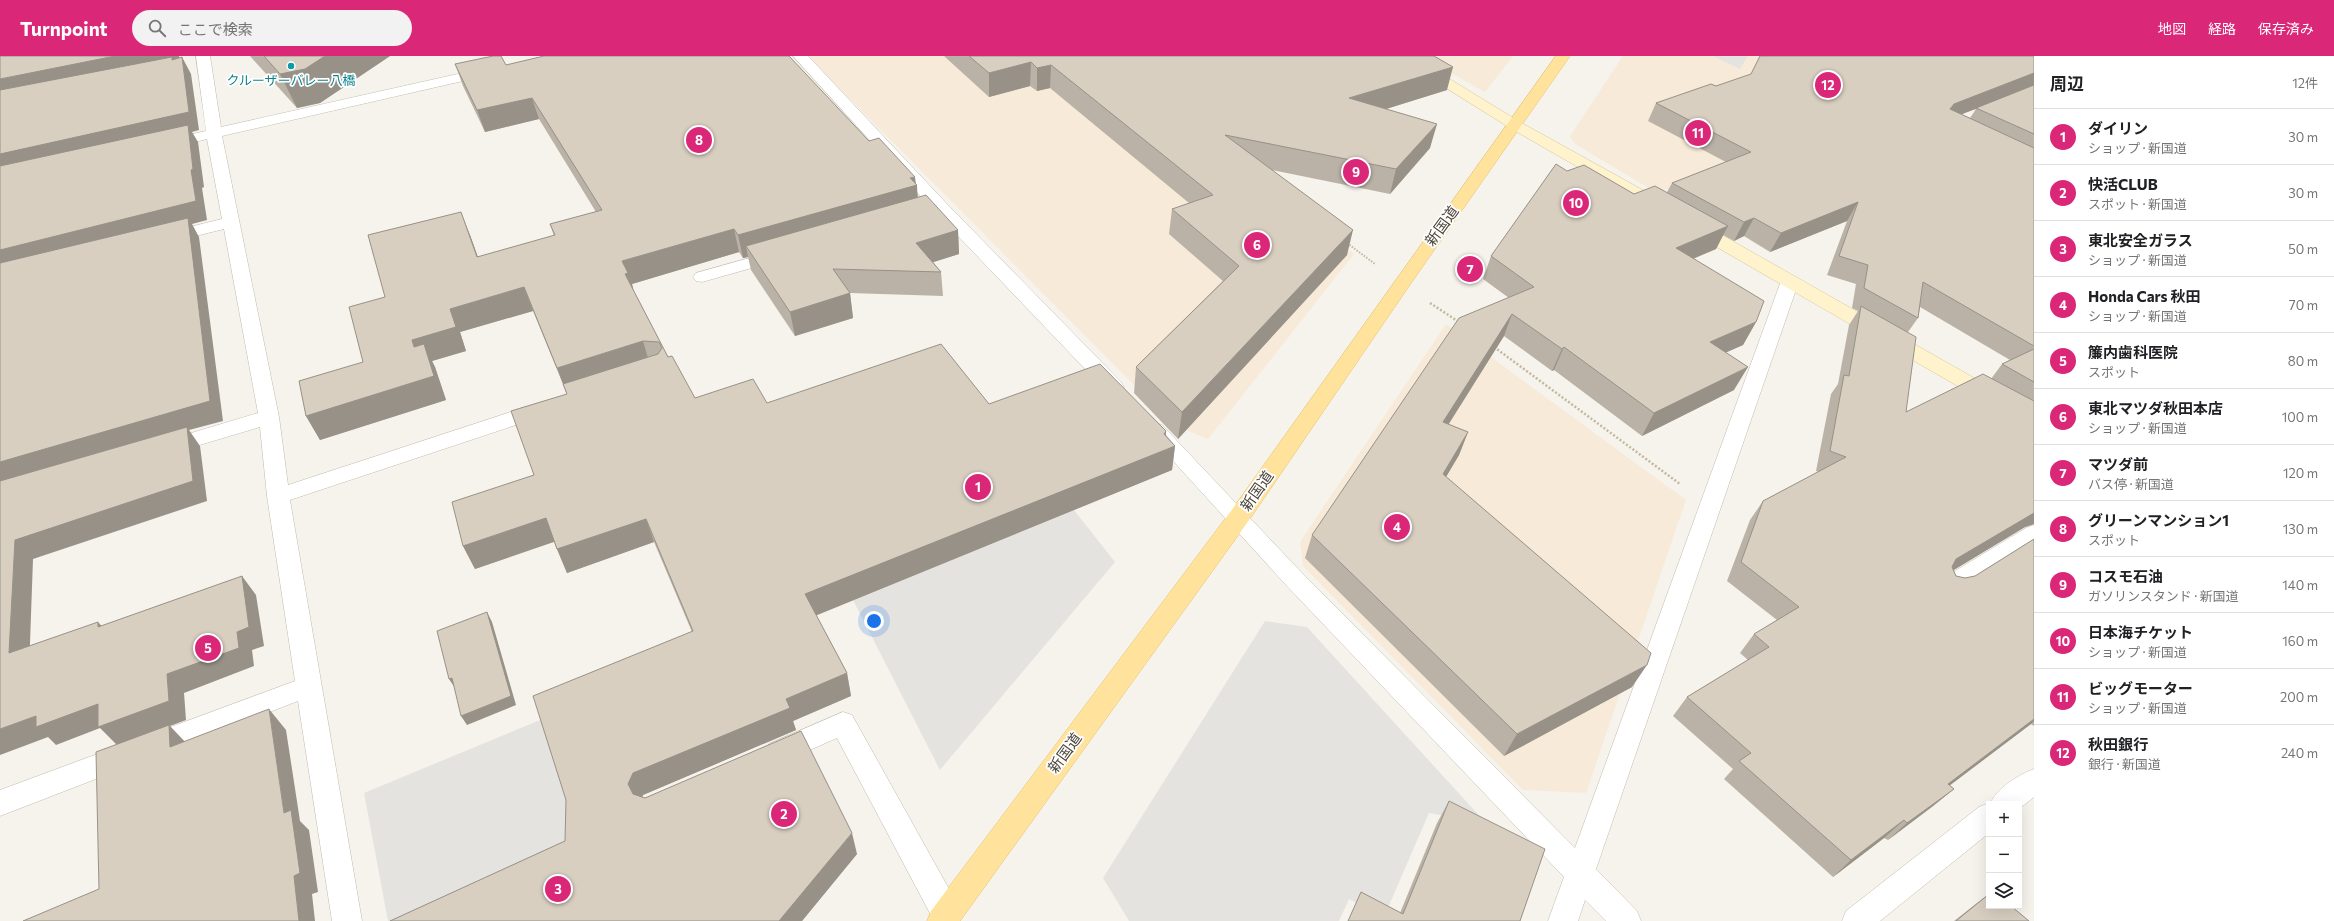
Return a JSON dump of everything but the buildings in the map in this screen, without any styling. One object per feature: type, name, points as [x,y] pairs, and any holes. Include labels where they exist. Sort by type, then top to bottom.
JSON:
[{"type":"main road","name":"新国道","points":[[944,918],[1239,517],[1401,284],[1563,56]]},
{"type":"street","points":[[800,56],[933,210],[1128,402]]},
{"type":"street","points":[[1402,56],[1515,125],[2034,421]]},
{"type":"street","points":[[188,66],[203,59],[214,133],[269,417],[278,496],[347,921]]},
{"type":"street","points":[[153,147],[502,68]]},
{"type":"street","points":[[155,241],[232,222]]},
{"type":"street","points":[[702,277],[791,251]]},
{"type":"street","points":[[1563,921],[1790,281]]},
{"type":"street","points":[[278,496],[559,404]]},
{"type":"street","points":[[150,452],[269,417]]},
{"type":"street","points":[[1145,420],[1239,517],[1300,584],[1626,921]]},
{"type":"street","points":[[1948,587],[2034,534]]},
{"type":"street","points":[[0,803],[310,686]]},
{"type":"street","points":[[754,762],[843,723],[944,918]]},
{"type":"street","points":[[2008,801],[2034,781]]},
{"type":"street","points":[[1856,921],[1986,818]]},
{"type":"shaded area","points":[[807,56],[1092,56],[1354,254],[1208,439],[1174,425]]},
{"type":"shaded area","points":[[1420,56],[1513,56],[1485,92]]},
{"type":"shaded area","points":[[1623,56],[1886,56],[1720,168],[1657,193],[1575,144],[1570,136]]},
{"type":"shaded area","points":[[1713,56],[1748,56],[1740,69]]},
{"type":"shaded area","points":[[1446,324],[1686,500],[1586,793],[1523,790],[1303,566],[1300,542]]},
{"type":"shaded area","points":[[1074,510],[1115,562],[940,770],[853,600]]},
{"type":"shaded area","points":[[1265,621],[1307,627],[1486,823],[1429,813],[1384,917],[1349,899],[1339,921],[1129,921],[1103,878]]},
{"type":"shaded area","points":[[545,718],[587,850],[432,921],[388,921],[364,793]]},
{"type":"place","name":"クルーザーバレー八橋","points":[[291,66]]},
{"type":"place","name":"秋田銀行","points":[[1828,85]]},
{"type":"place","name":"ビッグモーター","points":[[1698,133]]},
{"type":"place","name":"グリーンマンション1","points":[[699,140]]},
{"type":"place","name":"コスモ石油","points":[[1356,172]]},
{"type":"place","name":"日本海チケット","points":[[1576,203]]},
{"type":"place","name":"東北マツダ秋田本店","points":[[1257,245]]},
{"type":"place","name":"マツダ前","points":[[1470,269]]},
{"type":"place","name":"ダイリン","points":[[978,487]]},
{"type":"place","name":"Honda Cars 秋田","points":[[1397,527]]},
{"type":"place","name":"簾内歯科医院","points":[[208,648]]},
{"type":"place","name":"快活CLUB","points":[[784,814]]},
{"type":"place","name":"東北安全ガラス","points":[[558,889]]}]
